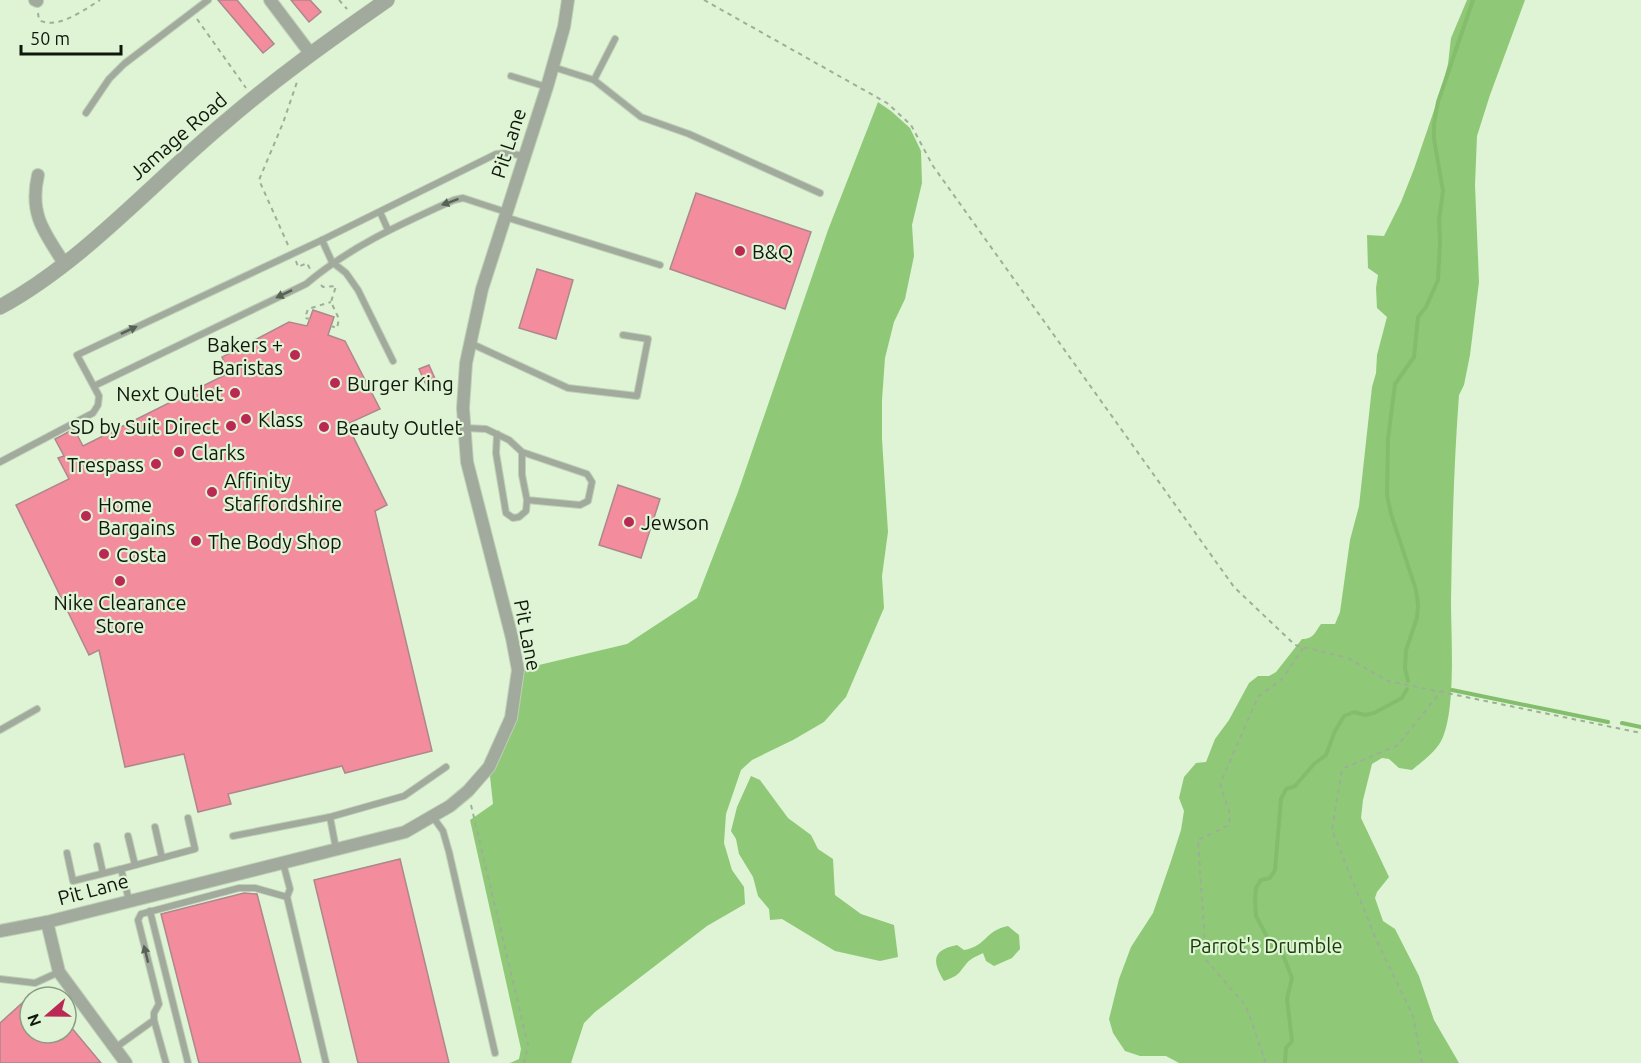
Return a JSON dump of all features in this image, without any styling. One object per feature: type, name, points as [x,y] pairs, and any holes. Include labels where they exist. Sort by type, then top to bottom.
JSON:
[{"type":"street","points":[[270,0],[305,57]]},
{"type":"street","name":"Jamage Road","points":[[0,307],[15,299],[92,241],[224,123],[305,57],[387,0]]},
{"type":"street","name":"Pit Lane","points":[[0,931],[47,922],[405,832],[450,806],[468,791],[489,767],[511,718],[518,670],[467,462],[465,386],[470,342],[482,289],[547,87],[564,27],[568,0]]},
{"type":"street","points":[[38,175],[34,206],[38,221],[64,263]]},
{"type":"street","points":[[47,922],[59,972],[126,1063]]},
{"type":"lane","points":[[86,113],[109,79],[124,64],[208,0]]},
{"type":"lane","points":[[594,81],[615,39]]},
{"type":"lane","points":[[552,67],[594,81],[641,117],[689,134],[820,193]]},
{"type":"lane","points":[[511,76],[547,87]]},
{"type":"lane","points":[[0,462],[93,413],[98,405],[99,396],[77,355],[322,240],[496,154],[525,156]]},
{"type":"lane","points":[[94,386],[306,284],[332,262],[388,230],[463,198],[660,265]]},
{"type":"lane","points":[[380,212],[388,230]]},
{"type":"lane","points":[[322,240],[332,262],[346,273],[358,290],[393,360]]},
{"type":"lane","points":[[470,342],[568,388],[637,396],[648,339],[623,335]]},
{"type":"lane","points":[[465,428],[486,429],[509,440],[522,452],[587,474],[592,482],[588,501],[580,505],[527,500]]},
{"type":"lane","points":[[497,434],[496,453],[506,513],[513,518],[519,517],[526,511],[522,452]]},
{"type":"lane","points":[[0,730],[37,709]]},
{"type":"lane","points":[[233,836],[330,816],[404,796],[446,767]]},
{"type":"lane","points":[[330,816],[337,850]]},
{"type":"lane","points":[[433,817],[443,831],[449,852],[495,1053]]},
{"type":"lane","points":[[67,853],[73,881],[195,849],[188,818]]},
{"type":"lane","points":[[155,827],[162,858]]},
{"type":"lane","points":[[128,836],[135,865]]},
{"type":"lane","points":[[97,846],[103,873]]},
{"type":"lane","points":[[283,863],[290,889],[287,897],[326,1063]]},
{"type":"lane","points":[[121,869],[129,900]]},
{"type":"lane","points":[[166,1063],[154,1020],[154,1013],[159,1004],[138,920],[141,914],[239,888],[255,888],[287,897]]},
{"type":"lane","points":[[150,911],[188,1063]]},
{"type":"lane","points":[[0,979],[35,983],[59,972]]},
{"type":"lane","points":[[159,1004],[172,1001]]},
{"type":"lane","points":[[115,1048],[154,1020]]},
{"type":"path","points":[[36,1],[39,20],[46,24],[78,14],[100,0]]},
{"type":"path","points":[[704,0],[887,103],[911,125],[933,166],[1234,586],[1295,645],[1348,657],[1388,681],[1442,690],[1641,733]]},
{"type":"path","points":[[192,12],[254,98]]},
{"type":"path","points":[[305,57],[296,90],[259,180],[298,267],[307,263],[314,278],[323,287],[336,285],[331,302],[339,319],[337,328],[331,326]]},
{"type":"path","points":[[310,319],[305,318],[308,309],[331,302]]},
{"type":"path","points":[[1266,1062],[1246,1006],[1206,960],[1198,840],[1229,825],[1230,814],[1220,784],[1258,697],[1282,678],[1304,648]]},
{"type":"path","points":[[1422,1063],[1413,1016],[1375,937],[1332,830],[1342,769],[1398,745],[1442,690]]},
{"type":"path","points":[[468,791],[528,1045],[524,1063]]},
{"type":"green space","name":"Parrot's Drumble","points":[[1467,0],[1525,0],[1477,136],[1475,185],[1479,282],[1470,355],[1464,385],[1459,395],[1453,523],[1450,707],[1441,742],[1412,770],[1399,768],[1389,759],[1382,758],[1372,764],[1361,818],[1389,877],[1375,898],[1383,921],[1395,929],[1419,976],[1434,1020],[1459,1063],[1179,1063],[1166,1056],[1140,1056],[1125,1051],[1113,1033],[1109,1019],[1119,979],[1131,947],[1153,913],[1181,830],[1184,811],[1179,798],[1184,777],[1196,763],[1206,762],[1215,739],[1229,720],[1249,683],[1258,676],[1269,676],[1276,672],[1302,639],[1312,636],[1321,624],[1335,624],[1340,612],[1350,540],[1359,506],[1377,355],[1387,317],[1377,308],[1378,275],[1368,268],[1367,235],[1384,236],[1401,202],[1442,87],[1451,38]]},
{"type":"green space","points":[[878,102],[910,128],[921,151],[922,183],[912,225],[914,256],[905,299],[894,322],[885,358],[882,439],[888,532],[882,576],[884,608],[846,697],[824,722],[752,760],[741,770],[726,814],[724,843],[732,870],[744,887],[745,904],[707,926],[595,1012],[584,1023],[571,1063],[510,1063],[519,1059],[521,1049],[470,820],[493,804],[489,767],[501,744],[518,670],[627,644],[697,598],[738,492],[828,230]]},
{"type":"green space","points":[[751,776],[760,780],[788,818],[811,835],[818,849],[833,859],[835,895],[861,914],[894,925],[898,957],[880,961],[835,951],[782,919],[770,920],[769,909],[758,896],[753,877],[739,854],[736,839],[731,831],[737,807]]},
{"type":"green space","points":[[1008,926],[1019,935],[1020,949],[1012,958],[994,966],[986,961],[983,953],[968,962],[952,978],[944,981],[936,962],[939,953],[957,945],[964,950],[972,948],[994,931]]},
{"type":"building","points":[[218,0],[237,0],[274,44],[263,53]]},
{"type":"building","points":[[291,0],[310,0],[321,12],[309,22]]},
{"type":"building","name":"B&Q","points":[[696,193],[811,232],[785,309],[670,269]]},
{"type":"building","points":[[537,269],[573,280],[556,339],[519,328]]},
{"type":"building","points":[[313,310],[334,317],[328,335],[345,341],[380,409],[347,424],[387,505],[375,511],[432,751],[345,773],[342,766],[228,794],[231,804],[198,812],[184,754],[125,767],[99,650],[89,655],[16,505],[69,479],[58,458],[64,456],[55,439],[74,429],[83,446],[229,373],[222,357],[289,322],[307,326]]},
{"type":"building","points":[[429,365],[437,383],[427,387],[419,369]]},
{"type":"building","name":"Jewson","points":[[618,485],[660,499],[641,558],[599,545]]},
{"type":"building","points":[[400,859],[449,1063],[358,1063],[314,880]]},
{"type":"building","points":[[244,893],[257,894],[301,1063],[199,1063],[161,914]]},
{"type":"building","points":[[18,1007],[18,1045],[78,1045],[78,1035],[101,1063],[0,1063],[0,1023]]},
{"type":"waterway","points":[[1408,681],[1405,668],[1406,650],[1417,618],[1418,605],[1416,590],[1387,495],[1388,439],[1395,384],[1414,357],[1418,317],[1426,307],[1438,280],[1439,220],[1443,191],[1434,139],[1434,124],[1438,102],[1473,0]]},
{"type":"waterway","points":[[1285,1063],[1286,1048],[1292,1041],[1287,999],[1292,978],[1283,955],[1272,946],[1256,916],[1255,901],[1256,888],[1261,880],[1270,878],[1275,870],[1281,799],[1286,789],[1295,786],[1314,764],[1326,755],[1335,731],[1344,716],[1354,712],[1365,715],[1374,713],[1402,698],[1407,689]]},
{"type":"waterway","points":[[1452,690],[1608,722]]},
{"type":"waterway","points":[[1622,723],[1641,727]]},
{"type":"place","name":"B&Q","points":[[740,251]]},
{"type":"place","name":"Bakers + Baristas","points":[[295,355]]},
{"type":"place","name":"Burger King","points":[[335,383]]},
{"type":"place","name":"Next Outlet","points":[[235,393]]},
{"type":"place","name":"Klass","points":[[246,419]]},
{"type":"place","name":"SD by Suit Direct","points":[[231,426]]},
{"type":"place","name":"Beauty Outlet","points":[[324,427]]},
{"type":"place","name":"Clarks","points":[[179,452]]},
{"type":"place","name":"Trespass","points":[[156,464]]},
{"type":"place","name":"Affinity Staffordshire","points":[[212,492]]},
{"type":"place","name":"Home Bargains","points":[[86,516]]},
{"type":"place","name":"Jewson","points":[[629,522]]},
{"type":"place","name":"The Body Shop","points":[[196,541]]},
{"type":"place","name":"Costa","points":[[104,554]]},
{"type":"place","name":"Nike Clearance Store","points":[[120,581]]}]
